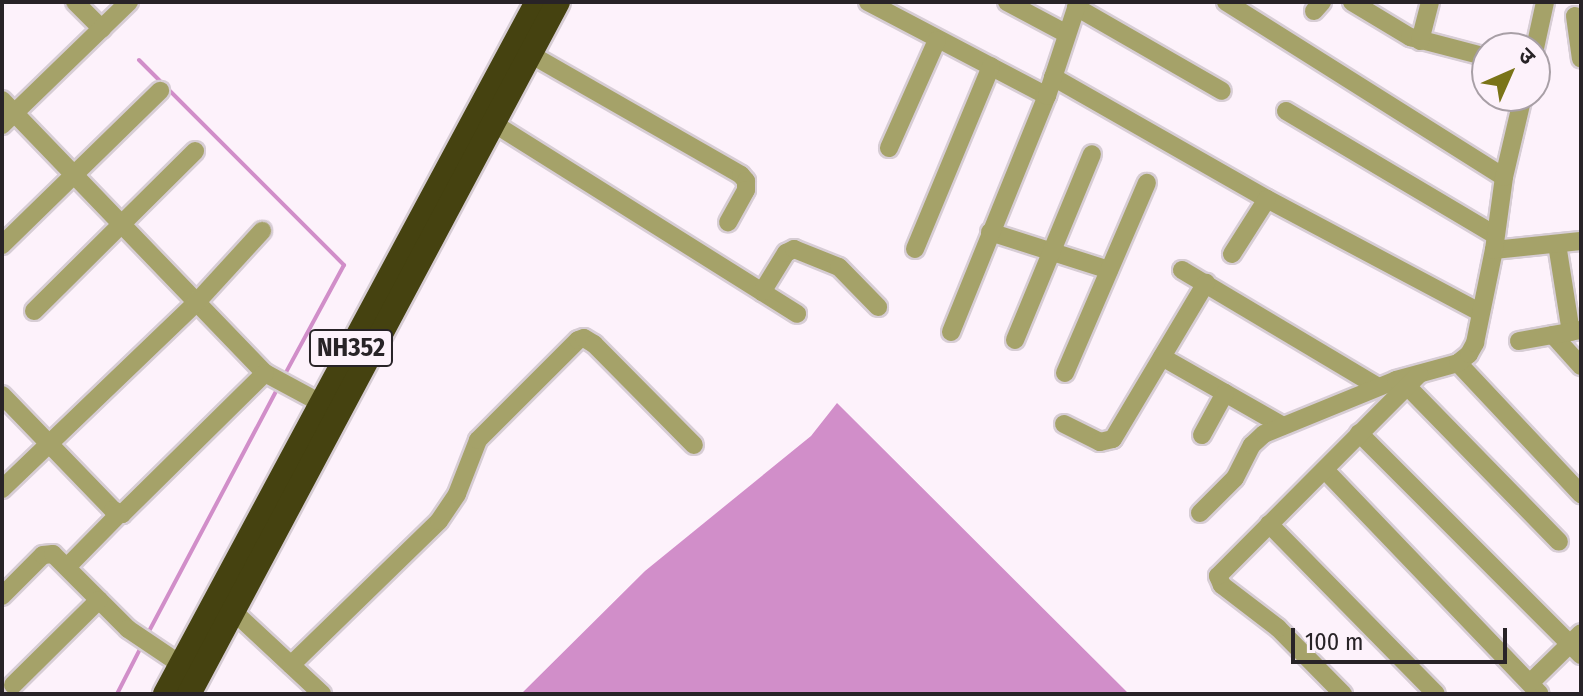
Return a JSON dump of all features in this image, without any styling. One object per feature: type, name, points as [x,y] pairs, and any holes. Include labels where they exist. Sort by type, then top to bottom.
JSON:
[{"type":"highway","name":"NH352","points":[[492,112],[537,2]]},
{"type":"highway","name":"NH352","points":[[186,686],[330,408],[492,112],[530,54],[558,2]]},
{"type":"highway","name":"NH352","points":[[186,686],[233,611],[330,408]]},
{"type":"street","points":[[75,2],[102,29]]},
{"type":"street","points":[[129,2],[6,112],[74,174],[265,373],[330,408]]},
{"type":"street","points":[[868,2],[1047,96]]},
{"type":"street","points":[[1007,2],[1067,34]]},
{"type":"street","points":[[1352,2],[1420,41],[1471,53]]},
{"type":"street","points":[[1420,41],[1430,2]]},
{"type":"street","points":[[1539,32],[1545,2]]},
{"type":"street","points":[[951,332],[1047,96],[1077,4],[1222,91]]},
{"type":"street","points":[[1237,5],[1504,177]]},
{"type":"street","points":[[1541,23],[1578,16],[1581,59]]},
{"type":"street","points":[[889,148],[937,40]]},
{"type":"street","points":[[530,54],[741,175],[746,181],[746,190],[728,222]]},
{"type":"street","points":[[915,249],[991,66]]},
{"type":"street","points":[[1053,77],[1267,199],[1481,313]]},
{"type":"street","points":[[2,245],[160,91]]},
{"type":"street","points":[[1286,111],[1494,242],[1557,244],[1581,241]]},
{"type":"street","points":[[492,112],[797,314]]},
{"type":"street","points":[[1200,513],[1235,478],[1256,441],[1283,426],[1378,387],[1414,380],[1458,363],[1472,350],[1519,112]]},
{"type":"street","points":[[34,311],[195,151]]},
{"type":"street","points":[[1015,340],[1092,154]]},
{"type":"street","points":[[1065,373],[1147,183]]},
{"type":"street","points":[[1232,254],[1267,199]]},
{"type":"street","points":[[2,489],[196,303],[262,231]]},
{"type":"street","points":[[990,232],[1109,270]]},
{"type":"street","points":[[1557,244],[1568,332],[1581,366]]},
{"type":"street","points":[[762,292],[786,253],[794,249],[839,267],[878,307]]},
{"type":"street","points":[[1182,270],[1378,387]]},
{"type":"street","points":[[1064,424],[1091,439],[1108,443],[1206,283]]},
{"type":"street","points":[[1519,341],[1568,332]]},
{"type":"street","points":[[291,665],[439,521],[457,494],[478,440],[578,340],[584,338],[594,344],[694,445]]},
{"type":"street","points":[[1162,357],[1283,426]]},
{"type":"street","points":[[1458,363],[1581,494]]},
{"type":"street","points":[[67,567],[265,373]]},
{"type":"street","points":[[1343,694],[1278,628],[1218,579],[1220,573],[1414,380]]},
{"type":"street","points":[[1414,380],[1559,542]]},
{"type":"street","points":[[1202,435],[1225,393]]},
{"type":"street","points":[[2,395],[119,514]]},
{"type":"street","points":[[1325,470],[1535,689],[1577,644],[1359,433]]},
{"type":"street","points":[[1269,524],[1436,694]]},
{"type":"street","points":[[2,596],[46,553],[53,554],[186,686]]},
{"type":"street","points":[[13,685],[99,600]]},
{"type":"street","points":[[233,611],[322,694]]},
{"type":"shaded area","points":[[837,403],[1129,694],[521,694],[645,571],[811,436]]},
{"type":"waterway","points":[[139,60],[344,265],[285,374]]},
{"type":"waterway","points":[[147,635],[278,388]]},
{"type":"waterway","points":[[117,694],[140,649]]}]
